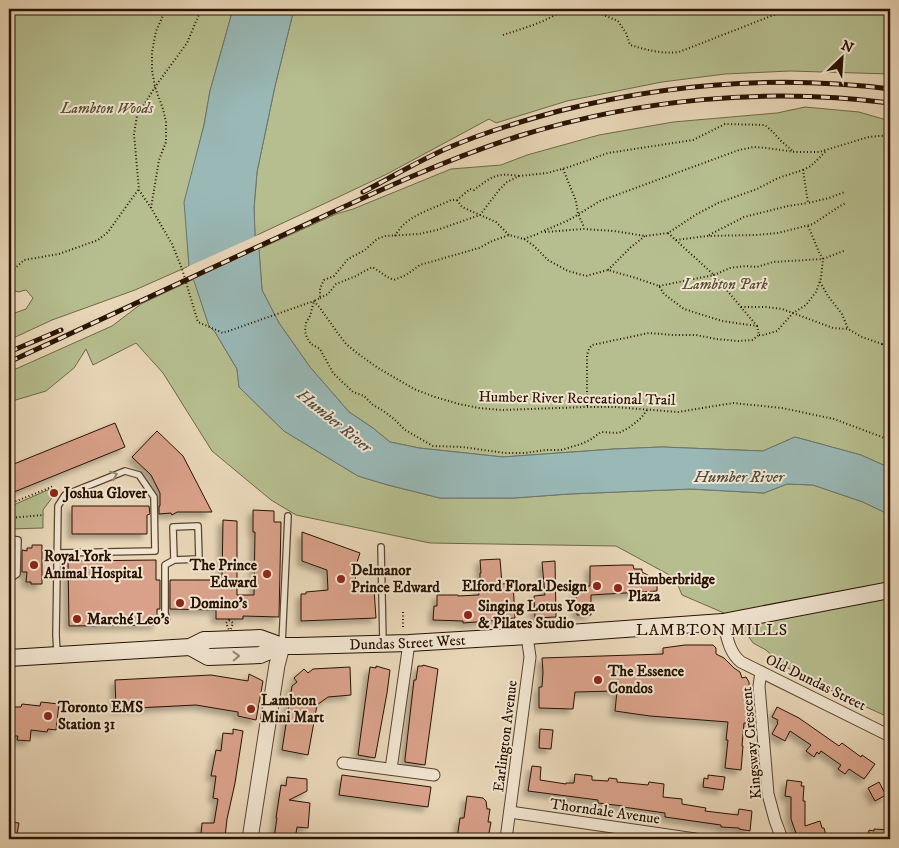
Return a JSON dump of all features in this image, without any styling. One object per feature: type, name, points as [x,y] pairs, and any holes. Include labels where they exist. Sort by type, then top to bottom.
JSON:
[{"type":"main road","name":"Dundas Street West","points":[[9,658],[190,647],[208,657],[260,654],[282,646],[406,643],[724,622],[890,590]]},
{"type":"street","name":"Old Dundas Street","points":[[724,622],[732,652],[737,659],[890,736]]},
{"type":"street","name":"Earlington Avenue","points":[[506,839],[530,656],[527,636]]},
{"type":"street","points":[[390,769],[406,643]]},
{"type":"street","points":[[250,839],[277,665],[282,646]]},
{"type":"street","name":"Kingsway Crescent","points":[[762,672],[759,686],[768,794],[782,839]]},
{"type":"street","points":[[343,763],[434,775]]},
{"type":"street","name":"Thorndale Avenue","points":[[510,812],[695,839]]},
{"type":"lane","points":[[57,553],[155,551],[154,497],[139,475],[125,471],[65,495],[58,506],[57,553],[56,635],[57,655]]},
{"type":"lane","points":[[282,646],[288,516]]},
{"type":"lane","points":[[167,620],[165,613],[165,565],[174,560],[199,560],[198,526],[173,527],[174,560]]},
{"type":"lane","points":[[9,539],[18,540],[17,574],[12,578]]},
{"type":"lane","points":[[381,547],[383,644]]},
{"type":"path","points":[[151,208],[160,160],[166,142],[166,122],[155,87],[152,70],[152,52],[156,31],[166,9]]},
{"type":"path","points":[[199,9],[200,12],[186,43],[137,116],[134,134],[139,190],[172,244],[182,269],[198,322],[223,334],[314,302],[328,294],[336,284],[372,267],[394,280],[406,275],[420,265],[479,248],[492,240],[510,235]]},
{"type":"path","points":[[503,35],[530,26],[564,9]]},
{"type":"path","points":[[589,9],[618,21],[626,32],[630,45],[648,51],[667,54],[679,52],[789,9]]},
{"type":"path","points":[[395,236],[400,227],[414,216],[451,200],[457,200],[470,189],[474,190],[497,175],[509,174],[519,176],[547,173],[608,153],[693,140],[725,124],[765,125],[794,152]]},
{"type":"path","points":[[524,239],[569,220],[600,200],[739,150],[760,147],[810,153],[826,151],[869,137],[890,135]]},
{"type":"path","points":[[541,232],[584,228],[645,236],[668,233],[697,214],[727,199],[811,166],[826,151]]},
{"type":"path","points":[[563,169],[576,201],[578,214],[584,228]]},
{"type":"path","points":[[803,170],[808,203]]},
{"type":"path","points":[[320,298],[320,288],[324,280],[334,276],[348,258],[365,250],[377,239],[385,236],[419,234],[437,230],[480,214],[507,182],[519,176]]},
{"type":"path","points":[[9,274],[24,260],[60,254],[98,240],[108,232],[139,190]]},
{"type":"path","points":[[707,236],[744,217],[829,198],[845,192]]},
{"type":"path","points":[[457,200],[462,207],[496,222],[510,235],[533,244],[548,260],[568,272],[586,276],[608,270],[645,236]]},
{"type":"path","points":[[676,240],[707,236],[778,233],[816,223],[846,203]]},
{"type":"path","points":[[587,407],[587,355],[588,349],[592,345],[649,333],[696,335],[738,341],[752,340],[759,335],[777,331],[806,305],[816,292],[820,282],[823,259],[818,252],[808,225]]},
{"type":"path","points":[[668,233],[714,275],[757,326],[759,335]]},
{"type":"path","points":[[608,270],[658,286],[714,275],[730,268],[757,267],[787,260],[823,259],[846,250]]},
{"type":"path","points":[[820,282],[842,314],[848,329]]},
{"type":"path","points":[[658,286],[664,294],[684,309],[722,321],[757,326]]},
{"type":"path","points":[[314,302],[305,331],[311,344],[320,349],[333,373],[353,392],[364,396],[405,430],[433,446],[462,447],[505,453],[561,450],[586,442],[601,432],[619,433],[641,418],[646,410]]},
{"type":"path","name":"Humber River Recreational Trail","points":[[314,302],[346,344],[378,368],[414,389],[459,404],[501,410],[615,407],[678,412],[733,403],[782,408],[834,419],[890,440]]},
{"type":"path","points":[[741,307],[782,309],[833,328],[848,329],[862,337],[882,344],[890,350]]},
{"type":"path","points":[[882,344],[890,342]]},
{"type":"path","points":[[9,504],[54,486]]},
{"type":"path","points":[[9,518],[44,515]]},
{"type":"path","points":[[403,612],[406,643]]},
{"type":"green space","name":"Lambton Woods","points":[[9,9],[233,9],[210,91],[204,125],[185,202],[189,266],[135,290],[52,320],[9,340],[9,315],[26,309],[33,298],[26,290],[18,292],[9,289]]},
{"type":"green space","points":[[294,9],[890,9],[890,74],[790,71],[725,74],[662,82],[567,101],[496,123],[489,119],[387,174],[255,236],[254,208],[257,172]]},
{"type":"green space","name":"Lambton Park","points":[[805,107],[859,112],[890,121],[890,468],[861,455],[795,437],[763,451],[662,447],[503,457],[419,448],[390,442],[349,412],[310,367],[279,323],[262,290],[259,249],[336,214],[353,209],[451,169],[501,165],[527,155],[599,135],[673,122],[777,113]]},
{"type":"green space","points":[[194,279],[209,326],[215,332],[237,369],[239,387],[284,431],[358,476],[440,498],[514,498],[691,489],[764,493],[787,484],[813,485],[863,502],[890,515],[890,718],[804,678],[783,665],[766,650],[753,643],[740,624],[724,613],[682,595],[675,578],[616,546],[430,543],[296,515],[271,500],[212,451],[163,373],[136,343],[93,365],[86,349],[74,368],[46,391],[9,402],[9,372],[112,326],[141,304]]},
{"type":"green space","points":[[50,489],[54,495],[43,510],[43,528],[9,529],[9,507]]},
{"type":"water","name":"Humber River","points":[[233,9],[294,9],[257,172],[254,208],[255,236],[259,249],[262,290],[279,323],[310,367],[349,412],[390,442],[419,448],[503,457],[662,447],[763,451],[795,437],[861,455],[890,468],[890,515],[863,502],[813,485],[787,484],[764,493],[691,489],[514,498],[440,498],[358,476],[284,431],[239,387],[237,369],[215,332],[209,326],[189,266],[184,202],[204,125],[210,91]]},
{"type":"pier","points":[[258,235],[262,248],[192,280],[187,267]]},
{"type":"building","points":[[115,423],[125,447],[9,494],[9,466]]},
{"type":"building","points":[[157,431],[183,456],[212,512],[159,514],[160,493],[151,475],[132,457]]},
{"type":"building","points":[[72,506],[149,506],[150,514],[147,515],[147,534],[72,534]]},
{"type":"building","points":[[253,510],[274,511],[274,522],[281,522],[279,617],[243,616],[243,619],[216,619],[216,610],[170,609],[170,580],[222,580],[223,520],[237,521],[237,595],[254,595],[255,532],[253,532]]},
{"type":"building","name":"Delmanor Prince Edward","points":[[302,532],[360,553],[355,568],[356,589],[374,589],[376,618],[301,621],[301,594],[328,590],[327,570],[302,561]]},
{"type":"building","name":"Royal York Animal Hospital","points":[[32,545],[42,545],[42,584],[26,582],[27,572],[22,572],[22,550],[27,551],[27,548],[32,548]]},
{"type":"building","points":[[500,559],[502,584],[513,583],[515,618],[463,623],[463,621],[433,620],[434,606],[437,606],[437,595],[479,595],[480,560]]},
{"type":"building","points":[[156,560],[156,580],[160,580],[160,609],[157,609],[157,625],[69,626],[68,561]]},
{"type":"building","points":[[555,561],[556,617],[535,618],[534,596],[545,595],[542,562]]},
{"type":"building","name":"Humberbridge Plaza","points":[[633,565],[634,569],[642,569],[642,572],[657,580],[657,591],[591,595],[591,615],[577,615],[576,591],[578,591],[578,586],[590,586],[590,566]]},
{"type":"building","points":[[685,645],[713,645],[716,648],[716,654],[724,658],[740,672],[742,678],[746,677],[749,682],[751,724],[744,723],[741,770],[725,768],[728,722],[650,716],[615,711],[617,691],[575,692],[573,709],[539,708],[539,687],[542,687],[543,672],[542,658],[663,654],[663,648]]},
{"type":"building","points":[[423,665],[438,669],[425,765],[405,762],[414,680],[416,680],[418,666]]},
{"type":"building","points":[[376,666],[390,670],[375,758],[358,755],[370,667],[376,668]]},
{"type":"building","points":[[350,667],[351,695],[328,697],[317,705],[308,755],[282,750],[292,686],[297,682],[294,678],[304,669],[308,673],[313,669]]},
{"type":"building","points":[[249,674],[263,681],[256,720],[238,716],[238,712],[196,705],[116,709],[115,680],[211,675],[248,681]]},
{"type":"building","points":[[41,702],[59,704],[56,730],[48,729],[47,732],[31,730],[30,741],[17,740],[18,736],[9,736],[9,707],[21,707],[22,704],[40,706]]},
{"type":"building","points":[[777,707],[799,718],[839,746],[842,743],[861,757],[862,755],[875,764],[864,779],[849,769],[845,774],[838,769],[841,765],[821,751],[819,754],[817,752],[814,757],[806,751],[811,745],[790,731],[785,741],[772,734],[778,723],[778,720],[772,717]]},
{"type":"building","points":[[233,729],[243,731],[225,837],[219,836],[219,839],[208,839],[208,835],[201,834],[202,823],[214,823],[218,799],[213,798],[216,776],[211,776],[216,750],[221,751],[223,733],[233,734]]},
{"type":"building","points":[[540,729],[553,730],[551,749],[539,748]]},
{"type":"building","points":[[532,766],[541,767],[540,780],[566,784],[574,783],[575,774],[592,776],[592,780],[608,781],[609,778],[617,779],[617,782],[648,785],[649,782],[664,784],[663,797],[682,799],[682,804],[706,808],[705,811],[738,815],[739,809],[752,811],[750,831],[665,817],[665,813],[598,803],[598,800],[528,791]]},
{"type":"building","points":[[342,775],[431,787],[428,807],[339,795]]},
{"type":"building","points":[[708,775],[725,777],[723,790],[703,787],[704,778],[708,779]]},
{"type":"building","points":[[287,777],[307,779],[307,791],[289,800],[310,803],[308,828],[297,827],[295,839],[277,839],[274,838],[281,785],[286,786]]},
{"type":"building","points":[[787,780],[802,782],[801,786],[804,786],[805,826],[820,821],[827,839],[798,839],[791,819],[791,797],[785,796]]},
{"type":"building","points":[[879,782],[886,795],[875,801],[868,788]]},
{"type":"building","points":[[467,796],[483,798],[486,801],[487,809],[490,809],[488,822],[491,822],[488,839],[457,839],[460,818],[464,818]]},
{"type":"building","points":[[9,822],[19,823],[16,839],[9,839]]},
{"type":"building","points":[[874,829],[890,830],[890,839],[868,839],[869,830],[874,831]]},
{"type":"railway","points":[[363,192],[428,157],[463,142],[531,119],[599,102],[682,88],[765,83],[849,85],[890,89]]},
{"type":"railway","points":[[9,362],[398,182],[488,146],[519,136],[564,123],[610,113],[656,105],[703,100],[797,96],[890,103]]},
{"type":"railway","points":[[9,352],[61,330]]},
{"type":"place","name":"Joshua Glover","points":[[54,493]]},
{"type":"place","name":"Royal York Animal Hospital","points":[[34,565]]},
{"type":"place","name":"The Prince Edward","points":[[267,574]]},
{"type":"place","name":"Delmanor Prince Edward","points":[[341,579]]},
{"type":"place","name":"Elford Floral Design","points":[[597,586]]},
{"type":"place","name":"Humberbridge Plaza","points":[[618,588]]},
{"type":"place","name":"Domino's","points":[[180,603]]},
{"type":"place","name":"Singing Lotus Yoga & Pilates Studio","points":[[468,615]]},
{"type":"place","name":"Marché Leo’s","points":[[77,619]]},
{"type":"place","name":"The Essence Condos","points":[[598,680]]},
{"type":"place","name":"Lambton Mini Mart","points":[[251,709]]},
{"type":"place","name":"Toronto EMS Station 31","points":[[48,716]]},
{"type":"district","name":"LAMBTON MILLS","points":[[712,629]]}]
